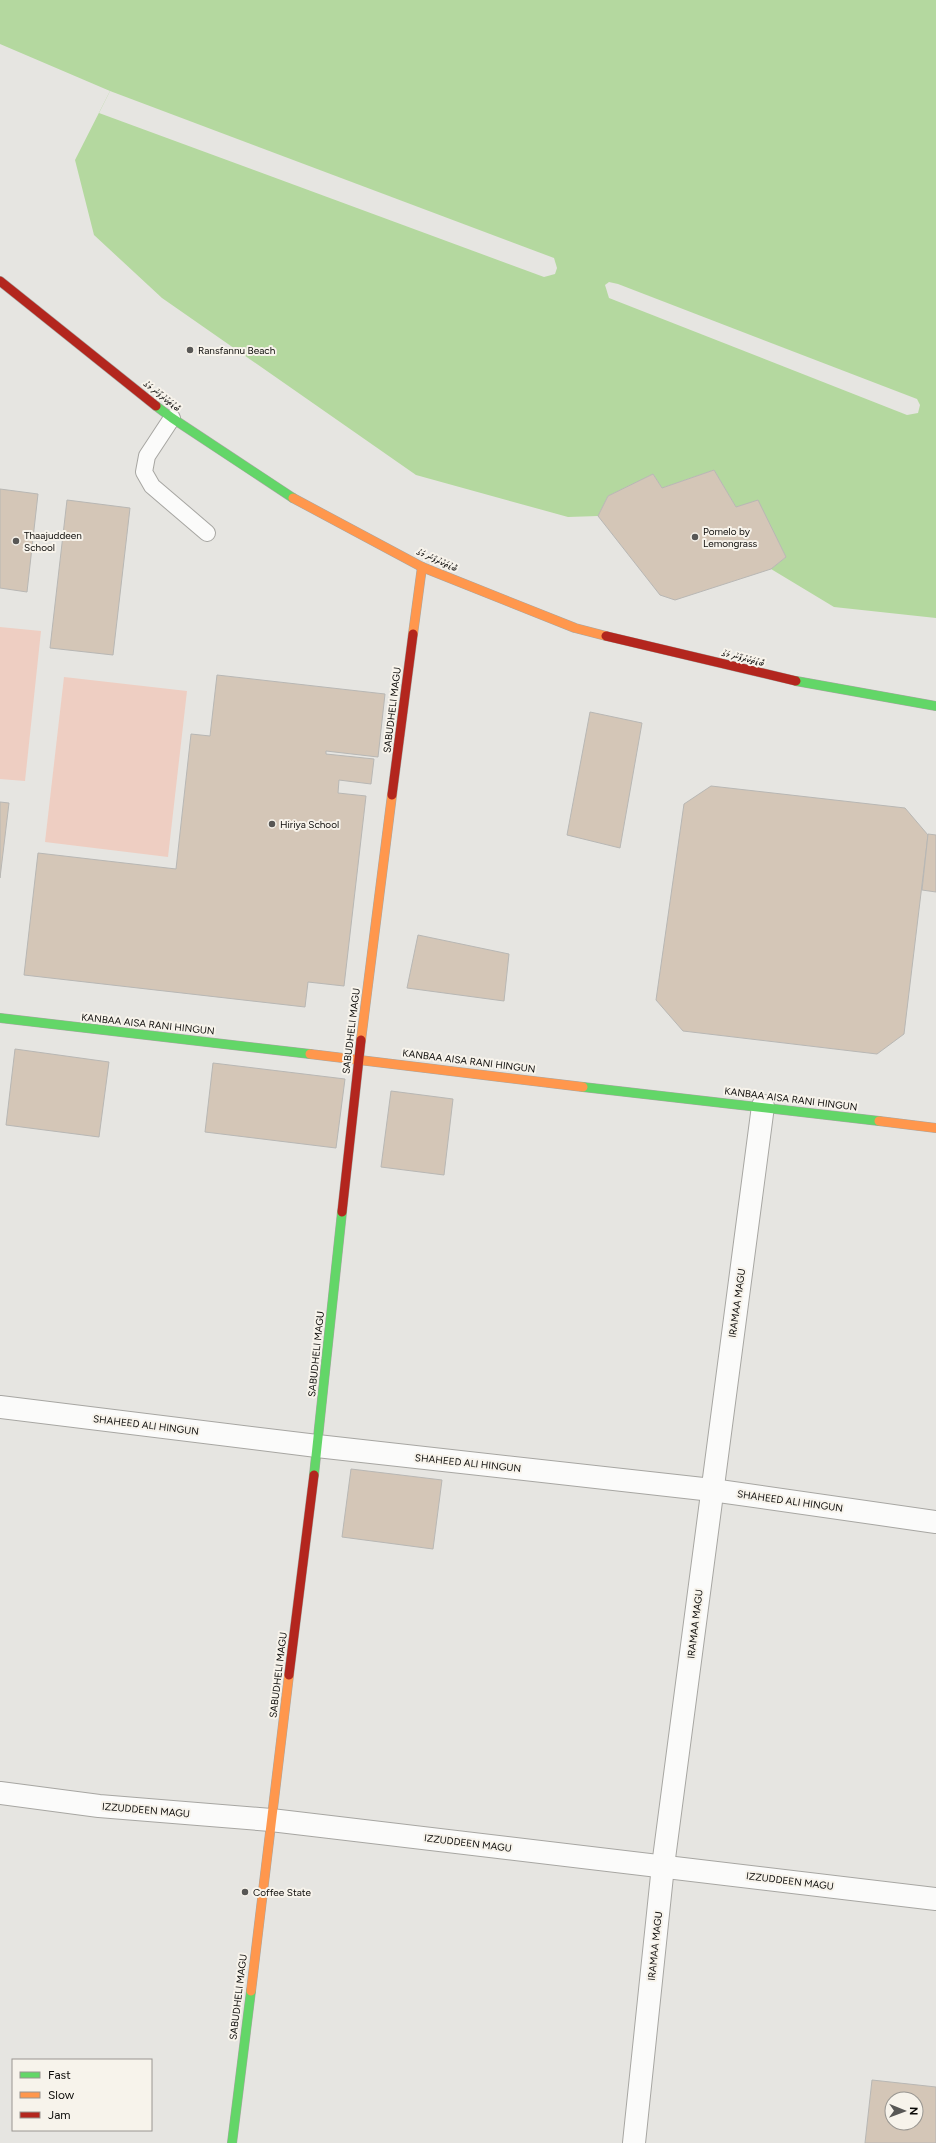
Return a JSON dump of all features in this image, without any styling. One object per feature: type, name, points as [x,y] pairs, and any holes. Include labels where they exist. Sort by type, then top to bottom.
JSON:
[{"type":"street","name":"ބޮޑުތަކުރުފާނު މަގު","points":[[0,281],[172,418],[296,500],[422,567],[575,628],[774,677],[936,706]]},
{"type":"street","name":"SABUDHELI MAGU","points":[[232,2143],[317,1446],[358,1059],[422,567]]},
{"type":"street","name":"KANBAA AISA RANI HINGUN","points":[[0,1018],[762,1106],[936,1128]]},
{"type":"street","name":"IRAMAA MAGU","points":[[634,2143],[663,1866],[762,1106]]},
{"type":"street","name":"SHAHEED ALI HINGUN","points":[[0,1407],[317,1446],[712,1490],[936,1522]]},
{"type":"street","name":"IZZUDDEEN MAGU","points":[[0,1793],[99,1806],[271,1820],[936,1899]]},
{"type":"lane","points":[[172,418],[147,456],[144,472],[152,486],[207,532]]},
{"type":"shaded area","points":[[0,0],[936,0],[936,618],[834,607],[771,569],[786,557],[758,501],[736,507],[714,470],[662,488],[653,474],[608,496],[598,516],[568,517],[416,475],[162,298],[94,235],[75,160],[110,91],[0,44]]},
{"type":"shaded area","points":[[0,627],[41,631],[25,781],[0,779]]},
{"type":"shaded area","points":[[64,677],[187,691],[168,857],[45,842]]},
{"type":"pier","points":[[110,91],[554,258],[557,268],[555,274],[544,277],[99,113]]},
{"type":"pier","points":[[609,282],[618,284],[917,399],[920,405],[918,413],[907,415],[609,298],[605,285]]},
{"type":"building","name":"Pomelo by Lemongrass","points":[[714,470],[736,507],[758,500],[786,557],[771,569],[675,600],[660,595],[598,516],[608,496],[653,474],[662,488]]},
{"type":"building","name":"Thaajuddeen School","points":[[0,489],[38,494],[27,592],[0,588]]},
{"type":"building","points":[[67,500],[130,508],[113,655],[50,648]]},
{"type":"building","name":"Hiriya School","points":[[217,675],[385,694],[378,757],[326,751],[326,754],[374,759],[371,784],[339,780],[338,793],[366,796],[344,986],[308,982],[305,1007],[24,975],[38,853],[176,869],[191,734],[210,736]]},
{"type":"building","points":[[590,712],[642,723],[620,848],[567,835]]},
{"type":"building","points":[[711,786],[905,808],[928,835],[904,1034],[877,1054],[683,1031],[656,1000],[684,804]]},
{"type":"building","points":[[0,802],[9,803],[0,878]]},
{"type":"building","points":[[928,834],[936,835],[936,892],[922,890]]},
{"type":"building","points":[[418,935],[509,954],[504,1001],[407,988]]},
{"type":"building","points":[[15,1049],[109,1062],[99,1137],[6,1125]]},
{"type":"building","points":[[213,1063],[345,1079],[336,1148],[205,1132]]},
{"type":"building","points":[[391,1091],[453,1099],[444,1175],[381,1167]]},
{"type":"building","points":[[351,1469],[442,1480],[433,1549],[342,1537]]},
{"type":"building","points":[[872,2080],[936,2087],[936,2143],[865,2143]]},
{"type":"traffic: fast","points":[[156,406],[293,498]]},
{"type":"traffic: fast","points":[[796,681],[936,706]]},
{"type":"traffic: fast","points":[[0,1018],[310,1054]]},
{"type":"traffic: fast","points":[[583,1087],[879,1121]]},
{"type":"traffic: fast","points":[[314,1475],[342,1212]]},
{"type":"traffic: fast","points":[[232,2143],[251,1991]]},
{"type":"traffic: slow","points":[[293,498],[422,567],[575,628],[606,636]]},
{"type":"traffic: slow","points":[[413,634],[422,567]]},
{"type":"traffic: slow","points":[[361,1040],[392,795]]},
{"type":"traffic: slow","points":[[310,1054],[583,1087]]},
{"type":"traffic: slow","points":[[879,1121],[936,1128]]},
{"type":"traffic: slow","points":[[251,1991],[289,1675]]},
{"type":"traffic: jam","points":[[0,281],[156,406]]},
{"type":"traffic: jam","points":[[392,795],[413,634]]},
{"type":"traffic: jam","points":[[606,636],[796,681]]},
{"type":"traffic: jam","points":[[342,1212],[361,1040]]},
{"type":"traffic: jam","points":[[289,1675],[314,1475]]},
{"type":"place","name":"Ransfannu Beach","points":[[190,350]]},
{"type":"place","name":"Pomelo by Lemongrass","points":[[695,537]]},
{"type":"place","name":"Thaajuddeen School","points":[[16,541]]},
{"type":"place","name":"Hiriya School","points":[[272,824]]},
{"type":"place","name":"Coffee State","points":[[245,1892]]}]
